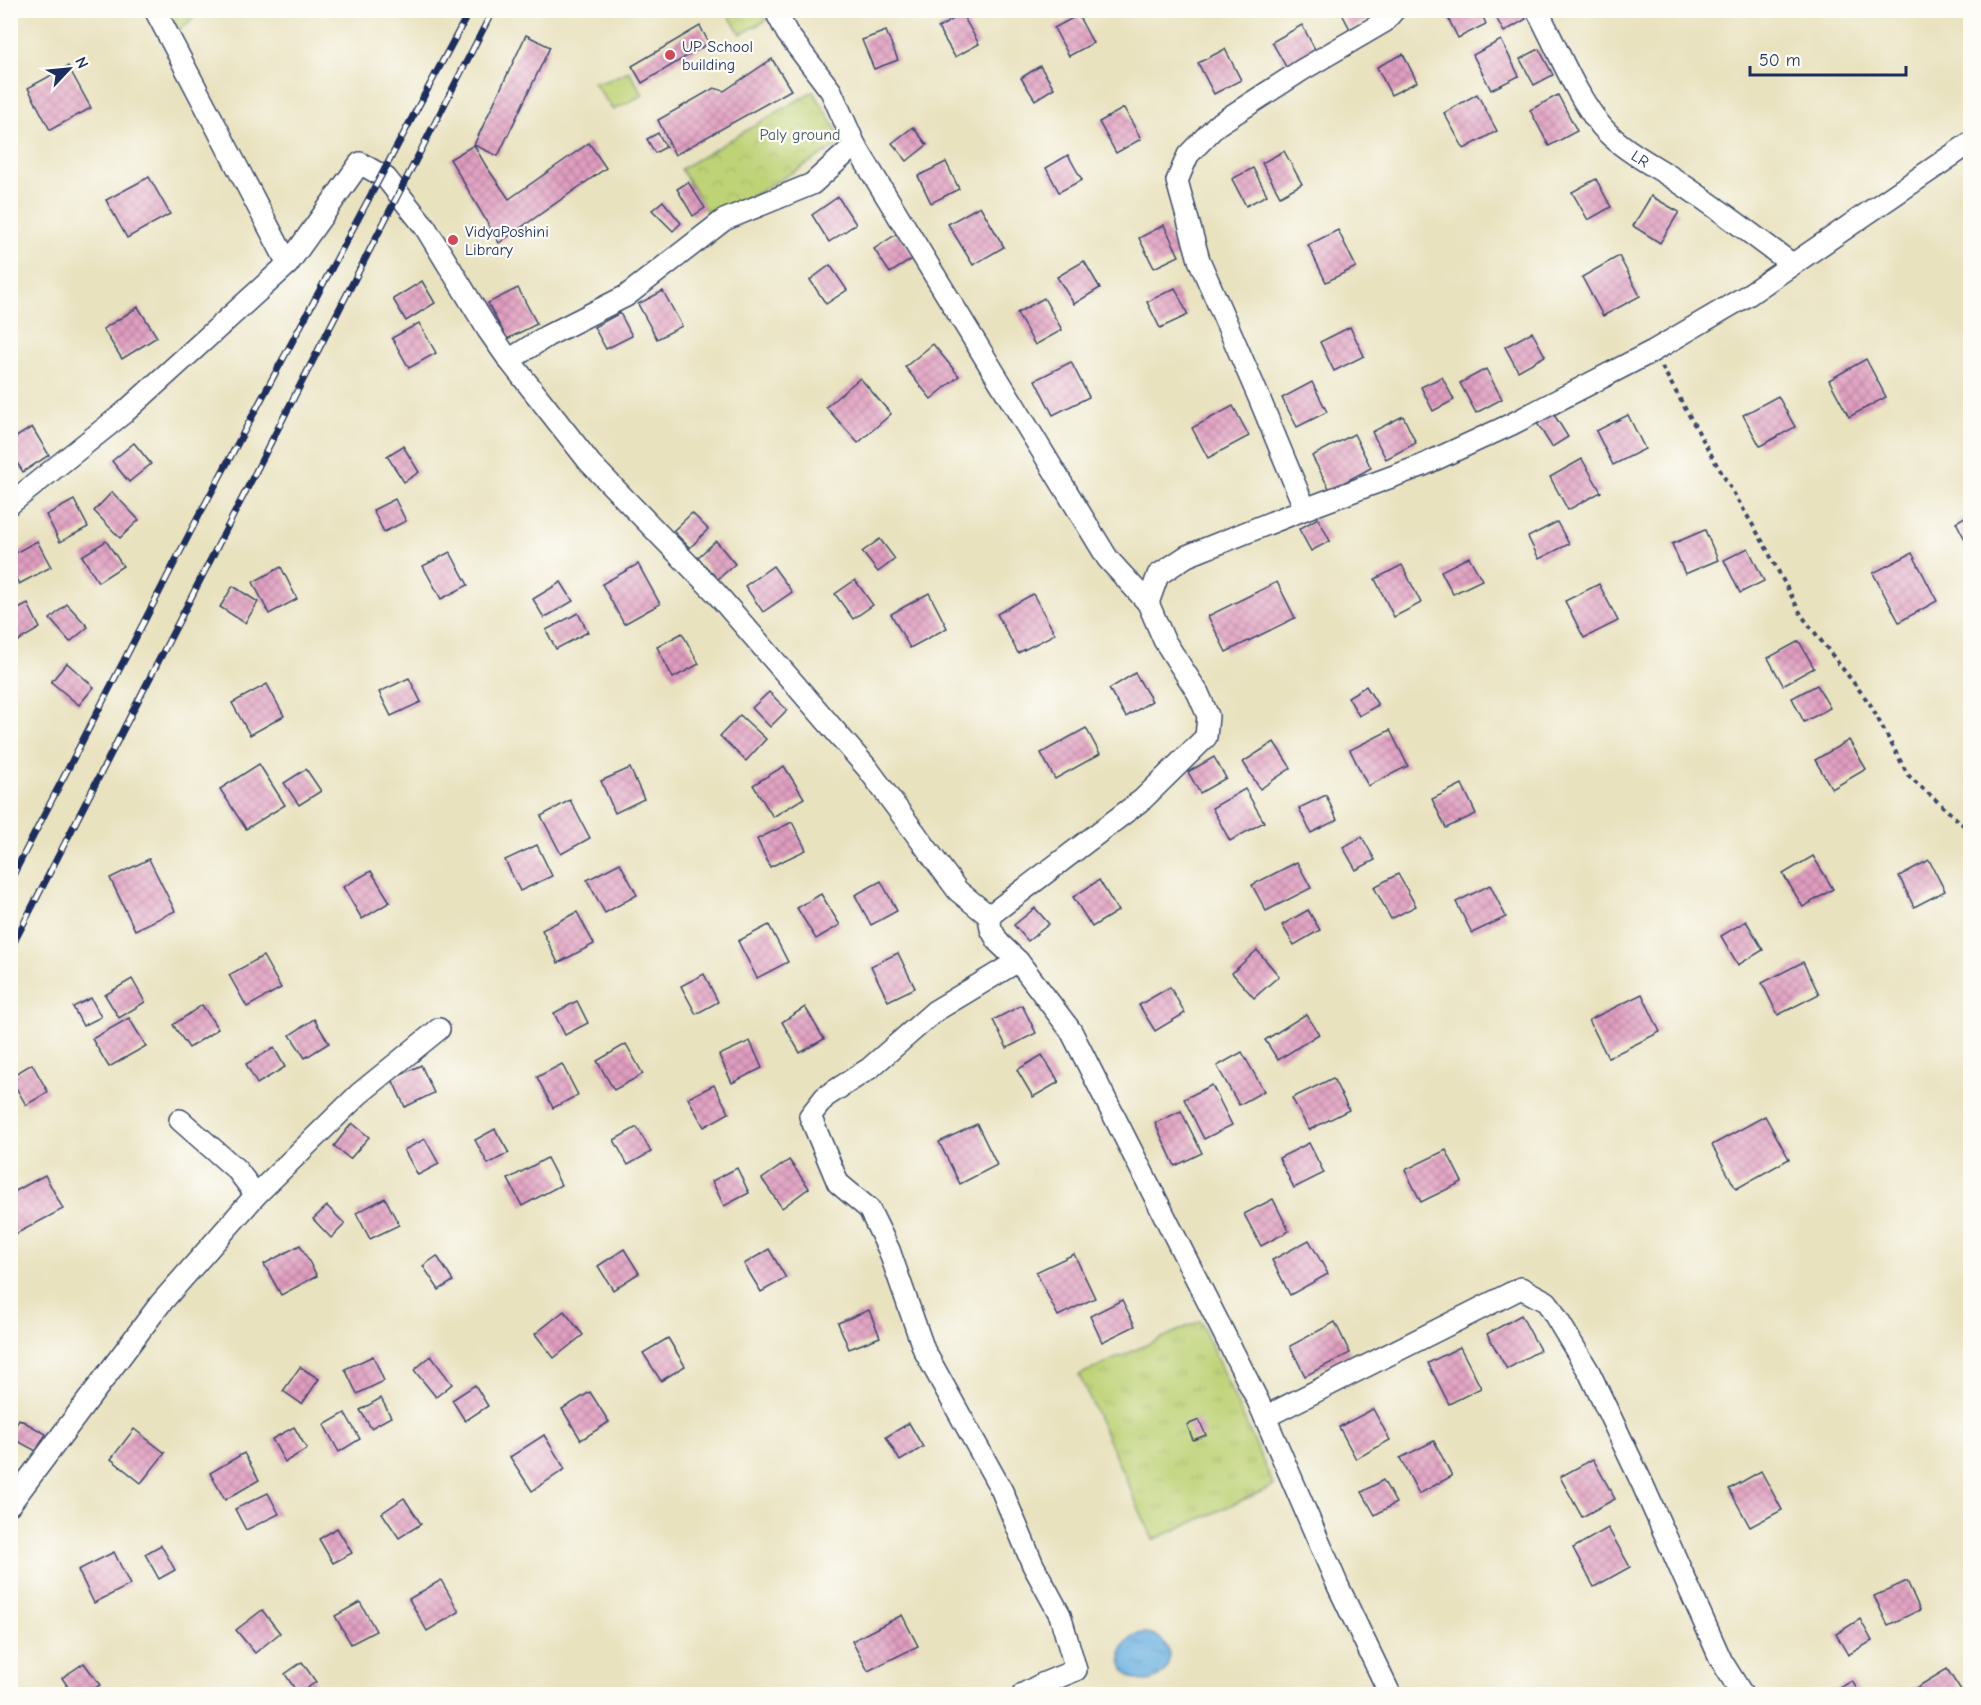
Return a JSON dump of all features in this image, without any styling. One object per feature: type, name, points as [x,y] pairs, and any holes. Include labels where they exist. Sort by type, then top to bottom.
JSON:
[{"type":"street","points":[[155,10],[288,264]]},
{"type":"street","points":[[775,10],[787,33],[831,91],[855,145],[1108,559],[1148,603],[1164,640],[1198,693],[1208,716],[1206,736],[1143,799],[990,916]]},
{"type":"street","points":[[1305,509],[1199,260],[1177,181],[1188,155],[1217,125],[1302,70],[1384,22],[1394,10]]},
{"type":"street","name":"LR","points":[[1537,10],[1579,93],[1602,127],[1625,148],[1707,201],[1792,264]]},
{"type":"street","points":[[1148,603],[1158,575],[1187,556],[1441,456],[1512,424],[1653,351],[1748,295],[1971,142]]},
{"type":"street","points":[[509,360],[547,336],[626,296],[724,220],[812,184],[855,145]]},
{"type":"street","points":[[10,504],[125,412],[288,264],[360,163],[386,178],[425,227],[509,360],[590,463],[717,593],[868,769],[958,891],[990,916],[991,929],[999,943],[1018,961],[1071,1031],[1265,1417],[1338,1586],[1390,1695]]},
{"type":"street","points":[[1018,961],[935,1011],[870,1068],[825,1097],[810,1116],[838,1183],[869,1209],[889,1250],[924,1350],[1002,1491],[1033,1565],[1060,1615],[1076,1670],[1042,1684],[1023,1695]]},
{"type":"street","points":[[10,1504],[160,1304],[256,1195],[360,1094],[439,1029]]},
{"type":"street","points":[[180,1120],[237,1170],[256,1195]]},
{"type":"street","points":[[1265,1417],[1521,1288],[1547,1302],[1589,1372],[1642,1483],[1721,1660],[1742,1695]]},
{"type":"path","points":[[1653,351],[1764,544],[1802,616],[1870,704],[1908,775],[1971,831]]},
{"type":"green space","points":[[157,11],[202,11],[169,38]]},
{"type":"green space","points":[[725,11],[763,11],[769,19],[741,34]]},
{"type":"green space","points":[[629,71],[643,95],[613,110],[593,82],[606,81]]},
{"type":"green space","name":"Paly ground","points":[[813,91],[844,142],[712,220],[681,169]]},
{"type":"green space","points":[[1200,1321],[1274,1486],[1153,1540],[1079,1375]]},
{"type":"water","points":[[1140,1633],[1150,1633],[1162,1640],[1169,1652],[1169,1662],[1162,1674],[1150,1681],[1140,1681],[1125,1670],[1121,1662],[1121,1652],[1132,1637]]},
{"type":"building","points":[[1340,10],[1379,10],[1380,13],[1350,29]]},
{"type":"building","points":[[1444,10],[1480,10],[1486,24],[1458,38]]},
{"type":"building","points":[[1492,10],[1521,10],[1526,19],[1504,32]]},
{"type":"building","points":[[962,14],[979,44],[955,57],[938,28]]},
{"type":"building","points":[[1078,15],[1093,43],[1069,56],[1054,28]]},
{"type":"building","points":[[1302,25],[1317,53],[1288,70],[1272,42]]},
{"type":"building","name":"UP School building","points":[[700,26],[709,43],[642,83],[632,66]]},
{"type":"building","points":[[886,31],[898,60],[874,69],[862,40]]},
{"type":"building","points":[[526,35],[550,47],[498,156],[474,145]]},
{"type":"building","points":[[1501,40],[1519,76],[1491,90],[1473,55]]},
{"type":"building","points":[[1225,49],[1241,80],[1214,94],[1198,63]]},
{"type":"building","points":[[1539,49],[1553,75],[1534,85],[1520,59]]},
{"type":"building","points":[[1403,54],[1417,82],[1391,95],[1377,67]]},
{"type":"building","points":[[772,59],[791,90],[675,155],[658,120],[714,88],[724,91]]},
{"type":"building","points":[[68,66],[91,108],[50,130],[28,88]]},
{"type":"building","points":[[1040,66],[1054,88],[1035,100],[1021,78]]},
{"type":"building","points":[[1477,94],[1497,131],[1464,149],[1444,113]]},
{"type":"building","points":[[1558,95],[1577,131],[1549,146],[1530,110]]},
{"type":"building","points":[[1124,108],[1141,139],[1116,153],[1099,122]]},
{"type":"building","points":[[913,127],[927,145],[907,161],[892,143]]},
{"type":"building","points":[[658,133],[666,147],[655,153],[647,139]]},
{"type":"building","points":[[589,143],[606,168],[499,243],[450,159],[474,145],[509,199]]},
{"type":"building","points":[[1284,151],[1302,184],[1280,196],[1262,163]]},
{"type":"building","points":[[1068,155],[1082,180],[1059,192],[1046,168]]},
{"type":"building","points":[[946,162],[959,189],[931,203],[918,176]]},
{"type":"building","points":[[1253,168],[1267,195],[1246,206],[1232,179]]},
{"type":"building","points":[[149,177],[170,214],[127,238],[106,200]]},
{"type":"building","points":[[1596,179],[1611,207],[1588,220],[1572,192]]},
{"type":"building","points":[[688,182],[705,208],[693,216],[677,189]]},
{"type":"building","points":[[1651,196],[1679,212],[1660,243],[1633,226]]},
{"type":"building","points":[[838,197],[856,224],[829,242],[812,215]]},
{"type":"building","points":[[663,201],[681,223],[673,231],[652,210]]},
{"type":"building","points":[[980,206],[1004,247],[973,265],[948,224]]},
{"type":"building","points":[[1164,225],[1179,256],[1154,268],[1139,238]]},
{"type":"building","points":[[1338,230],[1356,267],[1326,282],[1308,245]]},
{"type":"building","points":[[898,233],[914,258],[890,273],[874,249]]},
{"type":"building","points":[[1619,256],[1640,296],[1603,316],[1582,277]]},
{"type":"building","points":[[1084,261],[1100,288],[1074,304],[1057,277]]},
{"type":"building","points":[[830,265],[847,290],[826,304],[810,280]]},
{"type":"building","points":[[422,281],[435,303],[406,321],[393,299]]},
{"type":"building","points":[[518,288],[537,324],[507,339],[488,303]]},
{"type":"building","points":[[1175,288],[1188,315],[1160,328],[1147,302]]},
{"type":"building","points":[[663,291],[682,326],[657,339],[638,304]]},
{"type":"building","points":[[1044,298],[1062,330],[1035,345],[1017,313]]},
{"type":"building","points":[[138,307],[157,337],[122,359],[103,329]]},
{"type":"building","points":[[620,313],[632,336],[606,349],[594,327]]},
{"type":"building","points":[[419,323],[436,353],[409,368],[392,338]]},
{"type":"building","points":[[1350,327],[1364,356],[1334,371],[1320,342]]},
{"type":"building","points":[[1532,332],[1545,356],[1518,371],[1505,347]]},
{"type":"building","points":[[933,344],[959,376],[931,399],[905,367]]},
{"type":"building","points":[[1866,359],[1886,397],[1849,417],[1829,380]]},
{"type":"building","points":[[1071,362],[1089,397],[1053,415],[1035,380]]},
{"type":"building","points":[[1486,369],[1502,399],[1476,413],[1460,383]]},
{"type":"building","points":[[1442,377],[1454,400],[1433,411],[1421,387]]},
{"type":"building","points":[[860,378],[891,414],[858,443],[826,407]]},
{"type":"building","points":[[1312,382],[1327,412],[1297,427],[1282,398]]},
{"type":"building","points":[[1778,396],[1795,427],[1760,446],[1743,415]]},
{"type":"building","points":[[1233,406],[1249,436],[1208,458],[1192,428]]},
{"type":"building","points":[[1553,413],[1568,437],[1552,447],[1537,423]]},
{"type":"building","points":[[1628,415],[1645,449],[1613,465],[1596,431]]},
{"type":"building","points":[[1403,416],[1416,443],[1386,459],[1372,432]]},
{"type":"building","points":[[32,427],[49,455],[23,472],[10,452],[10,441]]},
{"type":"building","points":[[1354,434],[1371,468],[1330,490],[1312,456]]},
{"type":"building","points":[[134,443],[151,464],[129,482],[112,461]]},
{"type":"building","points":[[403,446],[419,472],[404,482],[387,456]]},
{"type":"building","points":[[1582,459],[1601,492],[1568,510],[1550,477]]},
{"type":"building","points":[[112,492],[139,520],[120,538],[94,511]]},
{"type":"building","points":[[395,499],[406,521],[384,532],[373,510]]},
{"type":"building","points":[[74,500],[88,527],[60,542],[46,515]]},
{"type":"building","points":[[692,513],[708,529],[690,548],[673,531]]},
{"type":"building","points":[[1970,514],[1970,549],[1956,522]]},
{"type":"building","points":[[1318,518],[1330,541],[1311,551],[1299,529]]},
{"type":"building","points":[[1557,522],[1569,544],[1539,559],[1528,537]]},
{"type":"building","points":[[1705,530],[1718,560],[1685,574],[1672,544]]},
{"type":"building","points":[[880,539],[895,559],[878,572],[862,552]]},
{"type":"building","points":[[37,541],[51,567],[19,584],[10,568],[10,556]]},
{"type":"building","points":[[106,541],[123,566],[98,582],[82,556]]},
{"type":"building","points":[[716,541],[735,564],[717,580],[698,557]]},
{"type":"building","points":[[1748,548],[1764,581],[1740,593],[1724,560]]},
{"type":"building","points":[[450,552],[468,585],[441,599],[423,566]]},
{"type":"building","points":[[1912,553],[1937,601],[1899,622],[1873,573]]},
{"type":"building","points":[[1469,557],[1482,580],[1453,594],[1441,571]]},
{"type":"building","points":[[638,564],[660,604],[624,624],[602,584]]},
{"type":"building","points":[[1402,565],[1421,603],[1394,617],[1375,579]]},
{"type":"building","points":[[773,566],[792,592],[763,612],[745,586]]},
{"type":"building","points":[[281,567],[297,599],[269,614],[253,582]]},
{"type":"building","points":[[855,580],[873,605],[853,619],[835,594]]},
{"type":"building","points":[[561,582],[573,601],[544,618],[533,599]]},
{"type":"building","points":[[1277,582],[1295,618],[1226,652],[1208,616]]},
{"type":"building","points":[[1599,584],[1618,621],[1584,638],[1565,601]]},
{"type":"building","points":[[233,586],[258,602],[245,623],[220,607]]},
{"type":"building","points":[[929,593],[947,628],[910,648],[891,614]]},
{"type":"building","points":[[1033,594],[1055,634],[1018,653],[997,614]]},
{"type":"building","points":[[28,604],[40,628],[18,641],[10,626],[10,613]]},
{"type":"building","points":[[67,604],[88,627],[70,642],[50,619]]},
{"type":"building","points":[[578,613],[588,632],[556,649],[546,630]]},
{"type":"building","points":[[682,633],[699,664],[673,678],[657,647]]},
{"type":"building","points":[[1799,641],[1814,668],[1783,685],[1768,658]]},
{"type":"building","points":[[67,663],[94,687],[79,705],[51,682]]},
{"type":"building","points":[[1135,673],[1152,701],[1126,717],[1109,689]]},
{"type":"building","points":[[409,678],[421,702],[391,716],[379,692]]},
{"type":"building","points":[[267,684],[284,716],[250,735],[232,703]]},
{"type":"building","points":[[1817,685],[1830,708],[1804,722],[1792,698]]},
{"type":"building","points":[[1366,686],[1378,705],[1359,716],[1348,697]]},
{"type":"building","points":[[769,692],[787,710],[770,727],[752,708]]},
{"type":"building","points":[[740,715],[766,739],[746,761],[720,736]]},
{"type":"building","points":[[1086,728],[1100,754],[1055,779],[1041,753]]},
{"type":"building","points":[[1390,730],[1408,766],[1368,786],[1350,750]]},
{"type":"building","points":[[1849,740],[1866,769],[1832,789],[1815,760]]},
{"type":"building","points":[[1274,742],[1291,768],[1260,789],[1243,762]]},
{"type":"building","points":[[1214,757],[1226,778],[1200,793],[1188,772]]},
{"type":"building","points":[[259,764],[285,805],[246,829],[220,789]]},
{"type":"building","points":[[784,766],[804,798],[773,817],[753,785]]},
{"type":"building","points":[[630,768],[644,799],[615,813],[601,781]]},
{"type":"building","points":[[306,769],[321,791],[299,805],[284,783]]},
{"type":"building","points":[[1462,784],[1476,814],[1446,828],[1432,799]]},
{"type":"building","points":[[1245,789],[1264,822],[1230,841],[1212,808]]},
{"type":"building","points":[[1326,795],[1337,820],[1311,833],[1299,808]]},
{"type":"building","points":[[570,800],[590,838],[561,854],[541,816]]},
{"type":"building","points":[[792,822],[806,850],[770,867],[757,839]]},
{"type":"building","points":[[1362,837],[1375,860],[1356,870],[1343,847]]},
{"type":"building","points":[[537,845],[552,876],[520,891],[505,860]]},
{"type":"building","points":[[1813,856],[1833,889],[1803,907],[1783,874]]},
{"type":"building","points":[[149,859],[175,911],[135,930],[110,878]]},
{"type":"building","points":[[1929,860],[1945,891],[1914,907],[1899,876]]},
{"type":"building","points":[[1297,862],[1311,888],[1266,911],[1252,885]]},
{"type":"building","points":[[620,863],[637,895],[605,913],[587,880]]},
{"type":"building","points":[[371,871],[390,902],[362,919],[343,887]]},
{"type":"building","points":[[1398,874],[1416,906],[1391,919],[1374,887]]},
{"type":"building","points":[[1099,880],[1118,911],[1092,927],[1073,897]]},
{"type":"building","points":[[881,881],[897,911],[871,925],[855,895]]},
{"type":"building","points":[[1490,885],[1506,917],[1472,933],[1456,902]]},
{"type":"building","points":[[821,894],[840,925],[816,939],[797,908]]},
{"type":"building","points":[[1035,908],[1049,924],[1028,941],[1014,925]]},
{"type":"building","points":[[1308,910],[1320,930],[1294,945],[1282,925]]},
{"type":"building","points":[[577,912],[594,944],[558,963],[542,930]]},
{"type":"building","points":[[1746,921],[1763,950],[1738,965],[1721,936]]},
{"type":"building","points":[[769,925],[788,962],[757,978],[738,941]]},
{"type":"building","points":[[1257,950],[1279,976],[1254,998],[1232,973]]},
{"type":"building","points":[[898,953],[915,988],[888,1001],[871,966]]},
{"type":"building","points":[[263,956],[281,988],[247,1007],[229,975]]},
{"type":"building","points":[[1803,962],[1819,994],[1778,1015],[1762,983]]},
{"type":"building","points":[[704,974],[718,1002],[696,1014],[681,986]]},
{"type":"building","points":[[132,979],[145,1002],[119,1018],[105,995]]},
{"type":"building","points":[[1170,987],[1185,1013],[1155,1031],[1139,1005]]},
{"type":"building","points":[[1642,994],[1660,1032],[1608,1058],[1589,1020]]},
{"type":"building","points":[[91,998],[101,1017],[83,1026],[73,1007]]},
{"type":"building","points":[[577,1001],[588,1023],[565,1035],[554,1013]]},
{"type":"building","points":[[202,1005],[218,1029],[189,1048],[173,1025]]},
{"type":"building","points":[[1022,1005],[1036,1033],[1007,1048],[993,1020]]},
{"type":"building","points":[[805,1007],[824,1039],[800,1053],[782,1022]]},
{"type":"building","points":[[1306,1014],[1319,1034],[1278,1060],[1265,1040]]},
{"type":"building","points":[[129,1018],[146,1046],[109,1067],[92,1039]]},
{"type":"building","points":[[314,1019],[329,1043],[305,1058],[290,1035]]},
{"type":"building","points":[[750,1041],[762,1068],[732,1083],[719,1055]]},
{"type":"building","points":[[626,1044],[643,1074],[614,1090],[597,1061]]},
{"type":"building","points":[[274,1048],[285,1067],[257,1084],[246,1064]]},
{"type":"building","points":[[1242,1052],[1264,1091],[1239,1105],[1217,1066]]},
{"type":"building","points":[[1042,1055],[1059,1082],[1033,1097],[1017,1070]]},
{"type":"building","points":[[32,1064],[48,1092],[26,1105],[10,1077]]},
{"type":"building","points":[[562,1064],[578,1095],[553,1108],[537,1077]]},
{"type":"building","points":[[421,1065],[434,1093],[405,1107],[392,1079]]},
{"type":"building","points":[[1333,1078],[1349,1110],[1309,1130],[1292,1098]]},
{"type":"building","points":[[714,1085],[729,1113],[704,1127],[688,1098]]},
{"type":"building","points":[[1212,1085],[1232,1125],[1204,1139],[1184,1099]]},
{"type":"building","points":[[1181,1111],[1202,1153],[1175,1166],[1155,1123]]},
{"type":"building","points":[[1765,1116],[1789,1159],[1736,1189],[1712,1145]]},
{"type":"building","points":[[352,1123],[369,1137],[350,1159],[334,1146]]},
{"type":"building","points":[[977,1124],[997,1165],[960,1184],[939,1142]]},
{"type":"building","points":[[637,1127],[651,1152],[628,1165],[614,1140]]},
{"type":"building","points":[[495,1129],[509,1153],[488,1164],[475,1140]]},
{"type":"building","points":[[425,1139],[439,1164],[418,1175],[404,1150]]},
{"type":"building","points":[[1309,1143],[1324,1173],[1294,1188],[1279,1158]]},
{"type":"building","points":[[1446,1150],[1462,1182],[1421,1202],[1405,1170]]},
{"type":"building","points":[[547,1158],[561,1185],[522,1206],[508,1179]]},
{"type":"building","points":[[789,1160],[809,1188],[782,1208],[762,1179]]},
{"type":"building","points":[[737,1168],[749,1193],[724,1206],[712,1181]]},
{"type":"building","points":[[45,1175],[63,1209],[10,1237],[10,1194]]},
{"type":"building","points":[[385,1198],[399,1225],[370,1239],[356,1213]]},
{"type":"building","points":[[1273,1199],[1289,1231],[1261,1246],[1244,1214]]},
{"type":"building","points":[[327,1206],[345,1224],[331,1238],[313,1219]]},
{"type":"building","points":[[1309,1240],[1328,1274],[1290,1295],[1272,1260]]},
{"type":"building","points":[[300,1245],[317,1276],[281,1295],[264,1264]]},
{"type":"building","points":[[624,1249],[639,1273],[613,1290],[598,1266]]},
{"type":"building","points":[[769,1249],[786,1278],[761,1292],[744,1264]]},
{"type":"building","points":[[1074,1254],[1095,1298],[1058,1316],[1036,1272]]},
{"type":"building","points":[[437,1256],[453,1281],[439,1290],[423,1266]]},
{"type":"building","points":[[1122,1300],[1135,1326],[1102,1342],[1090,1316]]},
{"type":"building","points":[[869,1310],[880,1337],[849,1349],[838,1323]]},
{"type":"building","points":[[564,1311],[583,1335],[554,1358],[535,1334]]},
{"type":"building","points":[[1521,1315],[1540,1350],[1507,1369],[1487,1334]]},
{"type":"building","points":[[1335,1322],[1350,1353],[1305,1376],[1290,1346]]},
{"type":"building","points":[[668,1338],[685,1366],[661,1381],[643,1353]]},
{"type":"building","points":[[1460,1347],[1481,1388],[1449,1404],[1428,1363]]},
{"type":"building","points":[[373,1356],[384,1381],[357,1394],[345,1369]]},
{"type":"building","points":[[431,1356],[452,1384],[436,1397],[414,1370]]},
{"type":"building","points":[[300,1367],[319,1379],[302,1404],[283,1391]]},
{"type":"building","points":[[475,1385],[488,1406],[465,1421],[452,1400]]},
{"type":"building","points":[[590,1392],[609,1422],[581,1440],[562,1409]]},
{"type":"building","points":[[381,1398],[391,1417],[371,1428],[360,1410]]},
{"type":"building","points":[[1373,1409],[1390,1440],[1356,1459],[1339,1427]]},
{"type":"building","points":[[345,1413],[360,1439],[339,1452],[324,1425]]},
{"type":"building","points":[[19,1419],[46,1434],[36,1451],[10,1437]]},
{"type":"building","points":[[1199,1420],[1206,1435],[1193,1440],[1187,1425]]},
{"type":"building","points":[[909,1423],[923,1447],[900,1461],[886,1437]]},
{"type":"building","points":[[294,1427],[307,1449],[285,1462],[272,1439]]},
{"type":"building","points":[[134,1429],[165,1453],[141,1483],[111,1459]]},
{"type":"building","points":[[544,1435],[565,1469],[532,1491],[510,1457]]},
{"type":"building","points":[[1434,1441],[1452,1476],[1419,1494],[1400,1458]]},
{"type":"building","points":[[244,1453],[259,1480],[225,1500],[210,1473]]},
{"type":"building","points":[[1593,1459],[1615,1499],[1582,1517],[1560,1477]]},
{"type":"building","points":[[1761,1471],[1782,1510],[1750,1527],[1729,1489]]},
{"type":"building","points":[[1383,1480],[1396,1503],[1375,1515],[1362,1492]]},
{"type":"building","points":[[268,1493],[279,1514],[246,1530],[235,1509]]},
{"type":"building","points":[[404,1498],[421,1524],[399,1538],[382,1513]]},
{"type":"building","points":[[337,1528],[352,1553],[333,1563],[319,1539]]},
{"type":"building","points":[[1608,1528],[1630,1567],[1594,1587],[1573,1548]]},
{"type":"building","points":[[161,1545],[175,1570],[159,1579],[145,1554]]},
{"type":"building","points":[[114,1552],[130,1585],[94,1603],[78,1570]]},
{"type":"building","points":[[441,1580],[459,1612],[427,1631],[409,1599]]},
{"type":"building","points":[[1907,1581],[1920,1610],[1888,1625],[1874,1596]]},
{"type":"building","points":[[360,1602],[376,1631],[351,1644],[335,1616]]},
{"type":"building","points":[[262,1610],[280,1633],[255,1653],[236,1630]]},
{"type":"building","points":[[902,1615],[918,1646],[868,1671],[852,1641]]},
{"type":"building","points":[[1860,1619],[1872,1641],[1848,1655],[1836,1634]]},
{"type":"building","points":[[302,1662],[316,1682],[298,1694],[285,1674]]},
{"type":"building","points":[[84,1663],[100,1685],[86,1694],[73,1694],[62,1678]]},
{"type":"building","points":[[1947,1669],[1963,1694],[1918,1694],[1914,1689]]},
{"type":"building","points":[[1852,1681],[1860,1694],[1829,1694]]},
{"type":"railway","points":[[10,881],[195,523],[470,10]]},
{"type":"railway","points":[[10,950],[493,10]]},
{"type":"place","name":"UP School building","points":[[670,55]]},
{"type":"place","name":"VidyaPoshini Library","points":[[453,240]]}]
